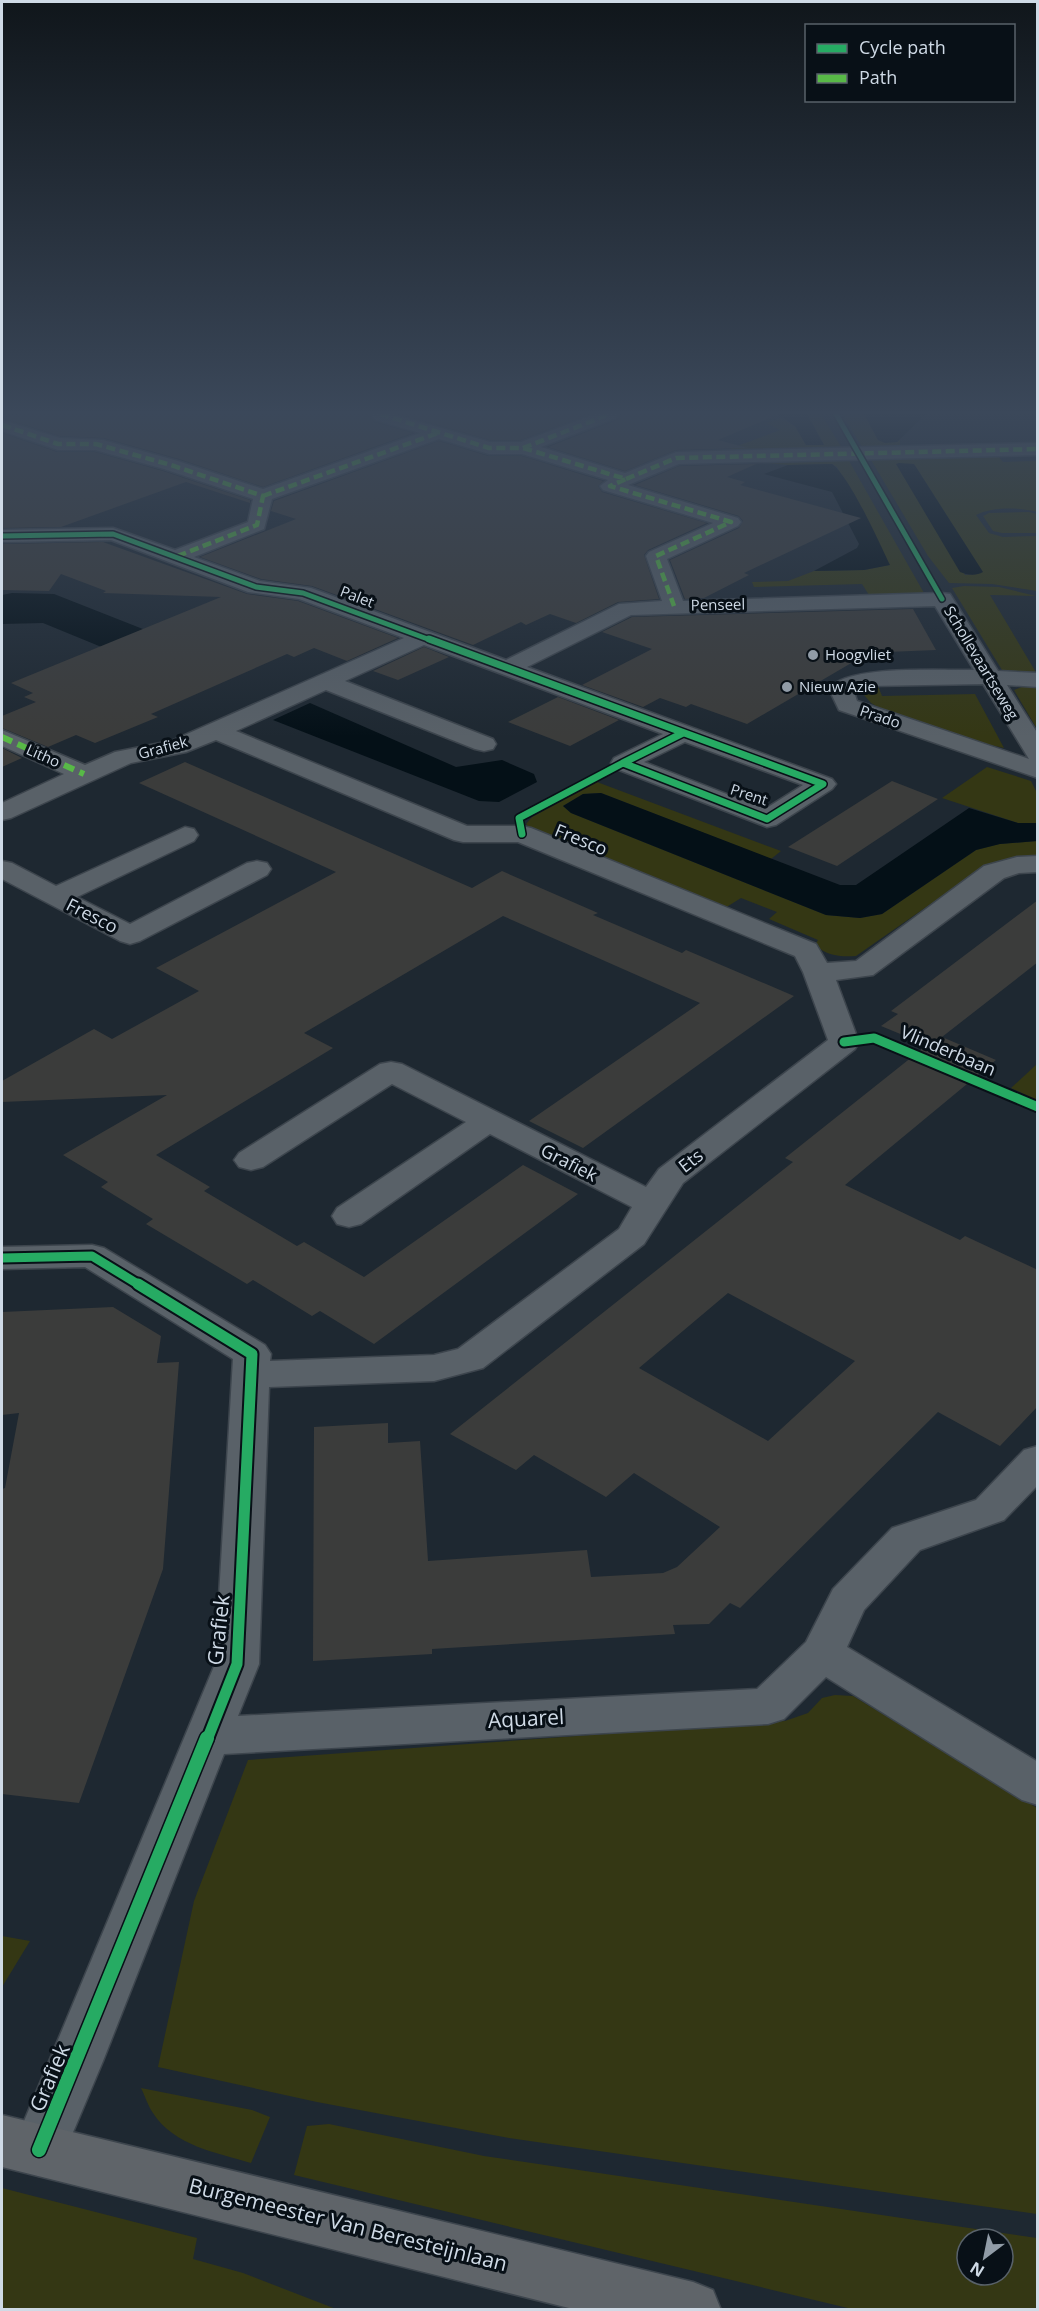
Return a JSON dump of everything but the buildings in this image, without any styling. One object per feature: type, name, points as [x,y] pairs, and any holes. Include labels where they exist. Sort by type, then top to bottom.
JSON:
[{"type":"main road","name":"Burgemeester Van Beresteijnlaan","points":[[20,2146],[693,2310]]},
{"type":"street","points":[[175,556],[257,525],[258,522]]},
{"type":"street","points":[[674,606],[656,556],[729,522]]},
{"type":"street","name":"Palet","points":[[2,536],[113,534],[256,587],[303,592],[422,638]]},
{"type":"street","name":"Penseel","points":[[508,668],[627,609],[942,599]]},
{"type":"street","name":"Schollevaartseweg","points":[[942,599],[1038,755]]},
{"type":"street","name":"Prent","points":[[422,638],[508,668],[823,784],[766,819],[623,764],[683,733]]},
{"type":"street","name":"Grafiek","points":[[2,812],[124,757],[177,747],[216,731],[422,638]]},
{"type":"street","points":[[989,677],[1038,680]]},
{"type":"street","name":"Prado","points":[[989,677],[866,679],[841,689],[847,705],[1038,771]]},
{"type":"street","points":[[324,681],[484,744]]},
{"type":"street","name":"Fresco","points":[[216,731],[463,834],[522,834],[806,950],[818,972]]},
{"type":"street","name":"Litho","points":[[2,737],[84,774]]},
{"type":"street","name":"Fresco","points":[[56,897],[184,835]]},
{"type":"street","points":[[818,972],[862,969],[994,872],[1017,865],[1038,864]]},
{"type":"street","name":"Fresco","points":[[2,869],[130,935],[257,868]]},
{"type":"street","name":"Ets","points":[[251,1375],[434,1368],[470,1359],[632,1236],[651,1203],[671,1176],[844,1042],[818,972]]},
{"type":"street","name":"Grafiek","points":[[251,1160],[391,1071],[651,1203]]},
{"type":"street","points":[[349,1216],[488,1121]]},
{"type":"street","name":"Grafiek","points":[[2,1258],[92,1256],[252,1354],[237,1664],[77,2061],[20,2146]]},
{"type":"street","name":"Aquarel","points":[[209,1736],[768,1706],[822,1653],[848,1600],[906,1539],[990,1510],[1038,1460]]},
{"type":"street","points":[[822,1653],[1038,1786]]},
{"type":"green space","points":[[866,522],[884,522],[924,593],[869,595],[862,584],[754,587],[752,582],[788,581],[814,571],[864,570],[889,565]]},
{"type":"green space","points":[[908,522],[941,522],[965,575],[978,574],[982,571],[951,522],[981,522],[989,533],[1003,537],[1037,536],[1037,591],[992,584],[949,583],[928,556]]},
{"type":"green space","points":[[987,522],[1037,522],[1037,533],[993,531]]},
{"type":"green space","points":[[999,587],[1036,596],[990,595],[1037,674],[1024,677],[1002,670],[952,588]]},
{"type":"green space","points":[[1027,685],[1037,685],[1037,729],[1014,690]]},
{"type":"green space","points":[[878,686],[882,696],[975,694],[1004,748],[977,742],[883,710],[871,703],[864,695],[869,689]]},
{"type":"green space","points":[[987,767],[1031,781],[1037,793],[1037,823],[1018,823],[942,798]]},
{"type":"green space","points":[[597,782],[781,851],[771,859],[601,793],[583,794],[563,806],[571,813],[826,915],[860,918],[882,914],[976,850],[999,844],[1037,841],[1037,857],[1004,860],[985,866],[856,956],[834,955],[815,945],[818,940],[769,919],[777,912],[741,898],[725,908],[526,824],[532,817]]},
{"type":"green space","points":[[1037,1064],[1037,1100],[1011,1088]]},
{"type":"green space","points":[[835,1695],[853,1696],[1037,1808],[1037,2214],[509,2138],[317,2102],[158,2067],[194,1901],[248,1760],[785,1721],[808,1713],[822,1698]]},
{"type":"green space","points":[[2,1936],[30,1941],[2,1987]]},
{"type":"green space","points":[[141,2088],[252,2110],[270,2117],[251,2163],[198,2147],[173,2133],[153,2113]]},
{"type":"green space","points":[[329,2124],[484,2156],[963,2227],[955,2227],[955,2287],[1015,2287],[1015,2235],[1037,2238],[1037,2309],[852,2309],[294,2175],[307,2126]]},
{"type":"green space","points":[[2,2188],[197,2238],[193,2259],[243,2273],[336,2309],[2,2309]]},
{"type":"shaded area","points":[[847,522],[870,522],[890,565],[864,570],[814,571],[857,548],[859,544]]},
{"type":"shaded area","points":[[930,522],[951,522],[983,572],[972,575],[960,572]]},
{"type":"shaded area","points":[[12,593],[54,594],[153,633],[177,678],[43,623],[2,624],[2,595]]},
{"type":"shaded area","points":[[310,703],[456,767],[502,760],[534,774],[537,782],[499,802],[479,801],[273,720]]},
{"type":"shaded area","points":[[601,793],[840,885],[856,885],[969,808],[1018,823],[1037,823],[1037,841],[1000,844],[976,850],[882,914],[860,918],[826,915],[571,813],[563,806],[583,794]]},
{"type":"marked path","points":[[175,557],[257,525],[258,522]]},
{"type":"marked path","points":[[674,606],[656,556],[730,522]]},
{"type":"marked path","points":[[2,737],[84,774]]},
{"type":"cycle path","points":[[898,522],[942,599]]},
{"type":"cycle path","points":[[2,536],[113,534],[256,587],[303,593],[823,784],[767,819],[623,763],[683,733]]},
{"type":"cycle path","points":[[522,834],[519,818],[623,763]]},
{"type":"cycle path","name":"Vlinderbaan","points":[[844,1042],[874,1038],[1038,1107]]},
{"type":"cycle path","points":[[2,1258],[92,1256],[252,1354],[237,1664],[39,2150]]},
{"type":"place","name":"Hoogvliet","points":[[813,655]]},
{"type":"place","name":"Nieuw Azie","points":[[787,687]]}]
